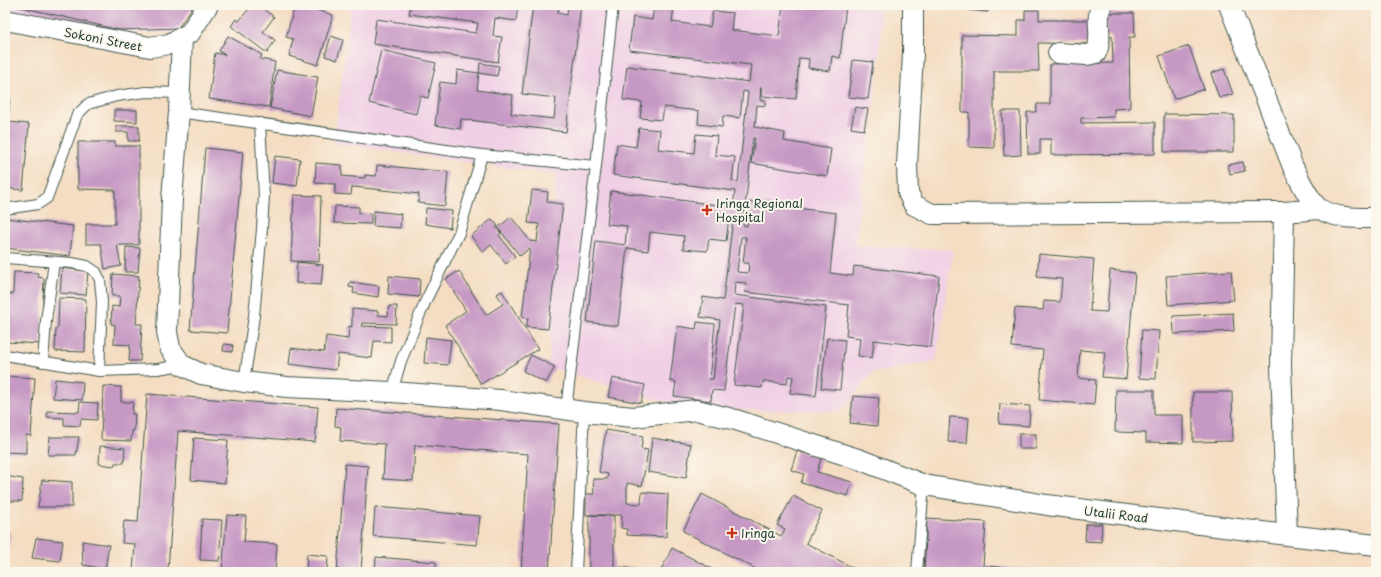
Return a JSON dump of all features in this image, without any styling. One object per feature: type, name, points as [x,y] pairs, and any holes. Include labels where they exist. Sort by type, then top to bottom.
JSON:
[{"type":"street","name":"Sokoni Street","points":[[5,20],[150,47],[169,44],[190,33],[208,5]]},
{"type":"street","points":[[913,5],[913,54],[907,165],[908,194],[914,205],[932,214],[1284,212],[1319,209],[1334,215],[1352,218],[1376,218]]},
{"type":"street","points":[[1058,53],[1087,55],[1096,53],[1100,44],[1098,11],[1102,5]]},
{"type":"street","points":[[1230,5],[1293,167],[1303,187],[1319,209]]},
{"type":"street","points":[[182,37],[179,112],[172,199],[167,332],[170,348],[182,365]]},
{"type":"street","points":[[1284,212],[1282,365],[1287,535]]},
{"type":"street","name":"Utalii Road","points":[[182,365],[201,374],[244,382],[287,387],[392,392],[501,400],[633,417],[697,410],[736,420],[861,460],[924,485],[1047,505],[1376,545]]},
{"type":"lane","points":[[576,572],[575,410],[596,166],[613,5]]},
{"type":"lane","points":[[5,209],[38,204],[48,198],[77,115],[88,104],[117,96],[146,92],[180,93]]},
{"type":"lane","points":[[179,112],[482,155],[596,166]]},
{"type":"lane","points":[[244,382],[254,316],[262,229],[264,196],[260,123]]},
{"type":"lane","points":[[392,392],[401,361],[418,319],[459,233],[482,155]]},
{"type":"lane","points":[[5,258],[88,266],[96,272],[100,280],[102,302],[99,371]]},
{"type":"lane","points":[[43,362],[46,321],[54,262]]},
{"type":"lane","points":[[5,355],[99,371],[158,370],[182,365]]},
{"type":"lane","points":[[917,572],[924,485]]},
{"type":"shaded area","points":[[5,5],[195,5],[177,32],[114,33],[5,13]]},
{"type":"shaded area","name":"Iringa Regional Hospital","points":[[351,5],[880,5],[880,51],[855,246],[953,250],[936,361],[872,373],[841,411],[693,410],[549,367],[556,175],[334,143]]},
{"type":"building","points":[[13,5],[194,5],[178,28],[119,30]]},
{"type":"building","points":[[252,5],[258,5],[274,17],[263,32],[275,40],[267,53],[231,26],[236,19],[239,21]]},
{"type":"building","points":[[295,5],[300,5],[333,15],[318,65],[289,56],[293,39],[286,37]]},
{"type":"building","points":[[411,5],[518,5],[516,21],[495,18],[493,36],[502,37],[498,62],[373,44],[376,19],[476,33],[478,23],[409,14]]},
{"type":"building","points":[[533,5],[559,5],[558,13],[567,15],[568,5],[581,5],[566,132],[461,119],[460,129],[435,125],[440,82],[456,84],[457,70],[479,73],[477,90],[513,95],[511,114],[554,119],[556,98],[522,94]]},
{"type":"building","name":"Iringa Regional Hospital","points":[[654,5],[674,6],[672,22],[710,27],[713,11],[733,13],[731,30],[779,36],[783,5],[846,5],[840,58],[832,56],[830,71],[808,68],[809,59],[799,58],[796,99],[761,96],[761,87],[760,100],[765,100],[765,106],[757,105],[755,127],[785,133],[784,141],[831,149],[827,176],[751,163],[755,138],[753,138],[743,225],[747,226],[750,202],[836,213],[830,273],[853,276],[854,266],[939,276],[931,347],[874,340],[872,358],[858,356],[860,338],[846,336],[849,305],[745,292],[746,283],[735,282],[734,295],[826,307],[816,396],[790,393],[793,377],[788,376],[787,384],[763,381],[762,388],[734,385],[744,305],[735,304],[724,391],[712,390],[711,401],[674,396],[676,382],[670,381],[677,326],[696,329],[697,322],[715,324],[709,379],[713,379],[720,320],[700,317],[703,297],[723,300],[733,219],[729,218],[726,241],[709,239],[707,251],[683,249],[684,236],[650,232],[648,251],[627,248],[618,326],[587,322],[596,241],[625,245],[627,226],[607,224],[611,191],[733,207],[735,191],[613,175],[617,144],[636,147],[639,128],[660,130],[658,149],[694,153],[696,134],[717,136],[715,155],[735,157],[732,181],[738,182],[748,92],[743,91],[740,118],[723,116],[722,127],[698,124],[699,111],[664,107],[662,120],[640,118],[642,102],[623,100],[627,66],[749,82],[751,65],[629,50],[633,17],[652,20]],"holes":[[[741,237],[746,237],[743,263],[749,263],[748,273],[737,272]]]},
{"type":"building","points":[[968,5],[989,5],[988,12],[968,10]]},
{"type":"building","points":[[1025,10],[1039,10],[1039,20],[1092,20],[1092,44],[1038,43],[1039,71],[994,71],[994,148],[969,147],[969,112],[962,112],[962,35],[1018,36],[1018,20],[1025,20]]},
{"type":"building","points":[[1106,13],[1134,13],[1135,37],[1129,37],[1130,108],[1114,109],[1114,117],[1081,118],[1081,123],[1155,122],[1155,154],[1051,155],[1051,139],[1040,139],[1040,154],[1028,154],[1027,112],[1036,112],[1037,104],[1050,104],[1050,64],[1113,63],[1112,36],[1106,36]]},
{"type":"building","points":[[228,36],[262,55],[260,59],[275,62],[269,107],[209,99],[215,53],[225,55],[219,51]]},
{"type":"building","points":[[331,36],[343,40],[337,60],[325,56]]},
{"type":"building","points":[[1189,46],[1204,89],[1174,99],[1159,56]]},
{"type":"building","points":[[381,50],[436,63],[428,98],[420,96],[416,114],[369,103]]},
{"type":"building","points":[[853,60],[873,62],[868,99],[848,97]]},
{"type":"building","points":[[480,63],[499,66],[497,76],[479,73]]},
{"type":"building","points":[[1224,69],[1233,94],[1219,98],[1211,73]]},
{"type":"building","points":[[277,70],[318,77],[311,116],[270,108]]},
{"type":"building","points":[[5,94],[10,95],[8,122],[29,124],[23,190],[5,188]]},
{"type":"building","points":[[855,107],[868,109],[864,130],[851,128]]},
{"type":"building","points":[[114,110],[137,110],[137,122],[114,121]]},
{"type":"building","points":[[1002,111],[1020,111],[1021,155],[1004,156]]},
{"type":"building","points":[[1164,114],[1234,115],[1234,152],[1164,152]]},
{"type":"building","points":[[116,126],[139,126],[139,141],[128,141],[128,132],[116,132]]},
{"type":"building","points":[[78,142],[115,142],[115,146],[139,146],[139,245],[117,245],[121,266],[105,269],[101,244],[86,244],[86,224],[115,224],[115,190],[78,189]]},
{"type":"building","points":[[205,148],[243,152],[227,333],[190,330]]},
{"type":"building","points":[[275,156],[300,159],[297,186],[272,183]]},
{"type":"building","points":[[1243,162],[1245,171],[1230,174],[1228,165]]},
{"type":"building","points":[[316,163],[342,165],[342,176],[365,178],[365,175],[376,176],[377,165],[448,172],[445,206],[418,203],[419,194],[364,188],[352,187],[351,195],[335,194],[335,184],[315,183]]},
{"type":"building","points":[[532,190],[548,192],[547,202],[563,204],[548,329],[526,327],[528,318],[522,317],[530,248],[520,256],[498,228],[511,217],[531,242],[537,242],[539,224],[528,223]]},
{"type":"building","points":[[294,195],[321,196],[319,262],[291,261]]},
{"type":"building","points":[[335,206],[359,207],[359,213],[371,214],[371,224],[334,223]]},
{"type":"building","points":[[426,208],[452,211],[450,228],[425,224]]},
{"type":"building","points":[[374,211],[401,214],[400,228],[373,226]]},
{"type":"building","points":[[5,218],[73,226],[70,256],[5,248]]},
{"type":"building","points":[[492,219],[498,226],[496,227],[501,233],[499,235],[515,256],[506,264],[491,245],[483,252],[471,236]]},
{"type":"building","points":[[126,247],[140,248],[138,272],[125,272]]},
{"type":"building","points":[[1039,254],[1094,259],[1090,311],[1107,312],[1110,270],[1135,273],[1126,379],[1102,377],[1105,352],[1080,350],[1078,378],[1096,380],[1094,405],[1039,400],[1043,350],[1012,347],[1015,308],[1043,310],[1044,301],[1060,302],[1062,279],[1037,277]]},
{"type":"building","points":[[297,262],[323,265],[321,285],[296,283]]},
{"type":"building","points":[[62,268],[88,271],[86,295],[60,293]]},
{"type":"building","points":[[459,271],[486,315],[503,304],[497,294],[502,291],[538,349],[481,384],[445,325],[466,311],[446,279]]},
{"type":"building","points":[[1231,271],[1234,300],[1168,305],[1166,276]]},
{"type":"building","points":[[14,272],[38,273],[38,277],[44,278],[41,344],[6,342],[8,294],[13,294]]},
{"type":"building","points":[[113,274],[139,276],[136,324],[142,324],[140,361],[129,361],[130,345],[114,344],[115,325],[111,324],[112,306],[119,307],[120,296],[112,296]]},
{"type":"building","points":[[389,276],[420,279],[419,297],[388,294]]},
{"type":"building","points":[[350,282],[379,286],[378,297],[353,293],[354,288],[349,287]]},
{"type":"building","points":[[59,298],[86,299],[85,352],[55,351],[56,328],[58,328]]},
{"type":"building","points":[[389,306],[397,306],[396,324],[362,323],[361,326],[391,327],[391,342],[374,341],[372,358],[338,354],[336,370],[289,364],[291,348],[324,352],[326,336],[348,339],[349,326],[352,327],[352,309],[378,311],[378,315],[388,316]]},
{"type":"building","points":[[1233,313],[1234,331],[1174,334],[1173,316]]},
{"type":"building","points":[[1142,330],[1159,331],[1156,379],[1139,378]]},
{"type":"building","points":[[426,337],[451,340],[448,365],[424,363]]},
{"type":"building","points":[[827,338],[845,340],[840,390],[821,388]]},
{"type":"building","points":[[224,344],[233,345],[232,352],[223,351]]},
{"type":"building","points":[[531,355],[555,367],[546,383],[523,371]]},
{"type":"building","points":[[5,376],[35,378],[31,436],[26,435],[26,453],[5,452]]},
{"type":"building","points":[[612,378],[645,385],[641,403],[608,397]]},
{"type":"building","points":[[55,379],[83,382],[82,400],[53,398]]},
{"type":"building","points":[[103,386],[121,387],[121,402],[133,402],[132,414],[135,414],[134,431],[132,431],[131,441],[101,440]]},
{"type":"building","points":[[1116,390],[1154,390],[1154,415],[1183,415],[1183,443],[1146,442],[1146,433],[1115,432]]},
{"type":"building","points":[[1193,392],[1232,392],[1233,441],[1193,442]]},
{"type":"building","points":[[147,394],[318,407],[315,442],[178,431],[168,570],[179,572],[133,572],[135,544],[122,543],[124,521],[138,522]]},
{"type":"building","points":[[853,396],[879,398],[877,426],[850,423]]},
{"type":"building","points":[[80,402],[98,403],[97,420],[81,419],[80,426],[64,425],[64,418],[47,417],[47,411],[79,412]]},
{"type":"building","points":[[1000,404],[1030,406],[1029,426],[999,424]]},
{"type":"building","points":[[336,408],[559,424],[549,572],[521,572],[528,454],[415,445],[413,481],[383,479],[385,444],[340,441],[341,427],[335,426]]},
{"type":"building","points":[[950,417],[969,418],[967,443],[948,442]]},
{"type":"building","points":[[606,430],[643,436],[641,449],[648,450],[642,486],[627,483],[627,503],[641,504],[642,492],[668,494],[666,537],[627,535],[627,529],[621,528],[622,515],[586,515],[586,494],[594,494],[593,479],[607,479],[608,474],[599,472]]},
{"type":"building","points":[[1019,434],[1036,434],[1036,449],[1019,449]]},
{"type":"building","points":[[50,437],[79,437],[76,455],[48,455]]},
{"type":"building","points":[[194,438],[228,440],[225,483],[191,480]]},
{"type":"building","points":[[652,438],[691,444],[686,478],[648,472]]},
{"type":"building","points":[[100,446],[125,448],[124,463],[115,463],[114,466],[99,464]]},
{"type":"building","points":[[797,451],[821,458],[817,472],[852,482],[848,496],[801,483],[804,474],[791,470]]},
{"type":"building","points":[[345,464],[368,466],[361,572],[337,572]]},
{"type":"building","points":[[5,476],[23,479],[22,501],[5,501]]},
{"type":"building","points":[[42,480],[72,482],[72,507],[38,507]]},
{"type":"building","name":"Iringa","points":[[702,494],[781,536],[785,529],[777,525],[793,496],[822,511],[806,543],[861,572],[757,572],[758,570],[683,531]]},
{"type":"building","points":[[375,507],[480,516],[477,545],[373,536]]},
{"type":"building","points":[[227,515],[246,516],[244,542],[277,544],[275,572],[222,572]]},
{"type":"building","points":[[589,515],[614,516],[614,572],[589,572]]},
{"type":"building","points":[[927,518],[986,522],[983,566],[1056,572],[924,572]]},
{"type":"building","points":[[202,519],[222,520],[219,561],[200,560]]},
{"type":"building","points":[[1086,524],[1102,524],[1101,542],[1085,541]]},
{"type":"building","points":[[5,533],[10,533],[8,551],[5,551]]},
{"type":"building","points":[[36,538],[63,541],[60,561],[32,558]]},
{"type":"building","points":[[82,541],[109,545],[105,569],[83,565]]},
{"type":"building","points":[[672,548],[718,572],[660,572]]},
{"type":"building","points":[[307,554],[328,556],[327,572],[306,572]]},
{"type":"building","points":[[376,557],[436,562],[436,572],[375,572]]},
{"type":"building","points":[[621,567],[647,571],[647,572],[621,572]]},
{"type":"place","name":"Iringa Regional Hospital","points":[[707,210]]},
{"type":"place","name":"Iringa","points":[[732,533]]}]
